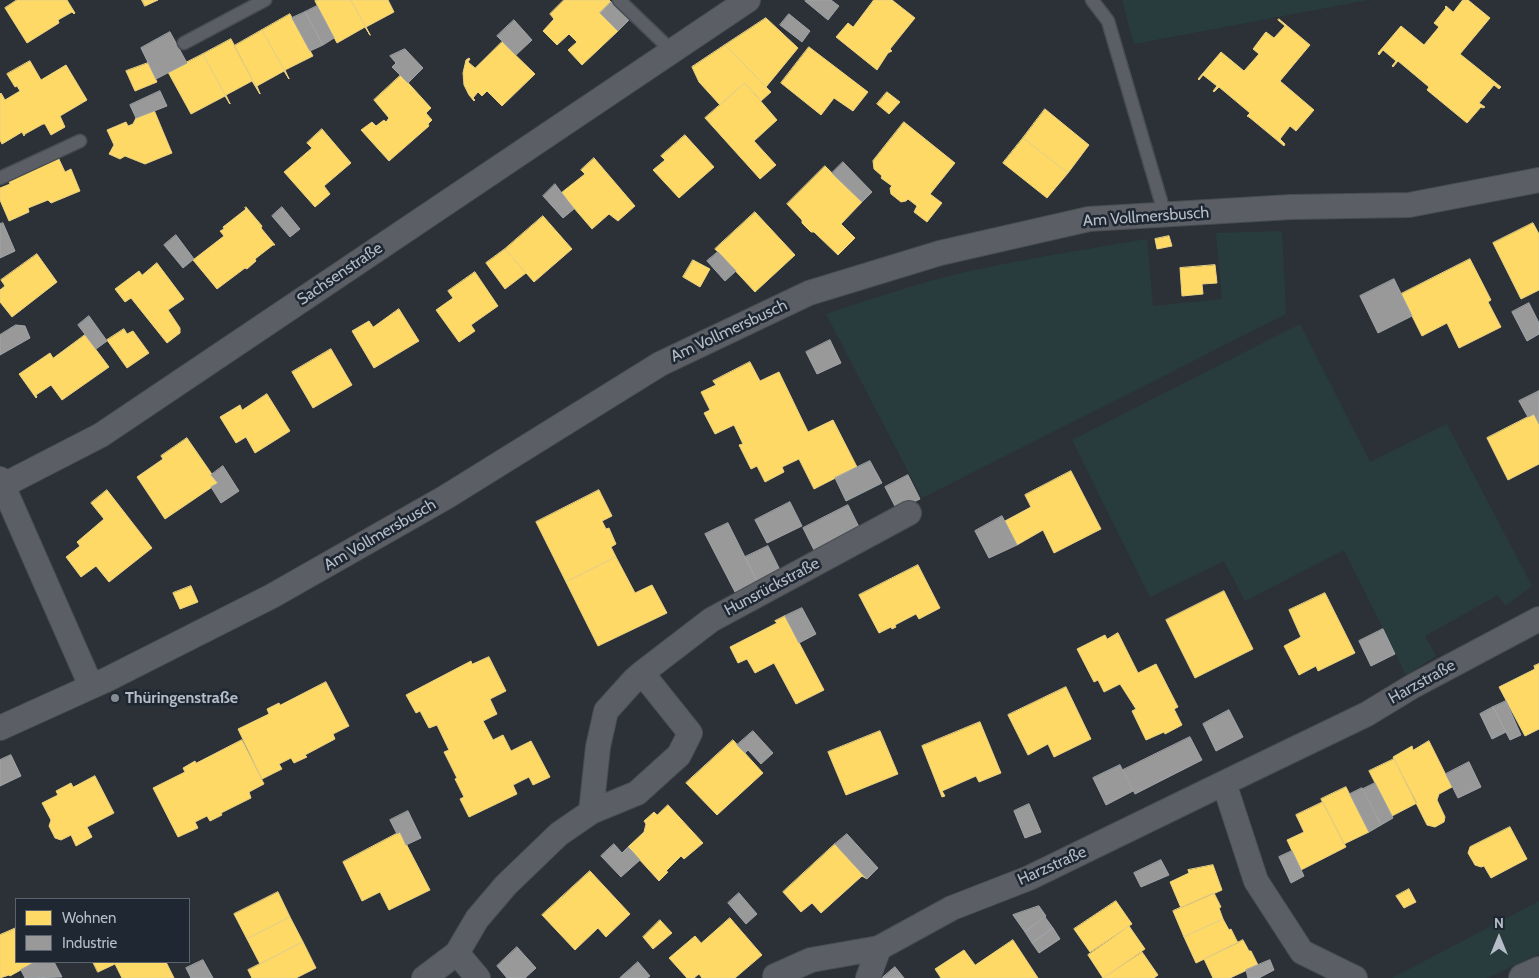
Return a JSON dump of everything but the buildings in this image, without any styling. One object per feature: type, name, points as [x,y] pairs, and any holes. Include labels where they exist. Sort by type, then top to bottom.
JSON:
[{"type":"street","name":"Sachsenstraße","points":[[1,484],[101,435],[672,51],[725,7],[748,0]]},
{"type":"street","name":"Am Vollmersbusch","points":[[0,728],[91,686],[281,592],[446,497],[660,364],[809,293],[940,253],[1088,219],[1291,207],[1409,205],[1539,180]]},
{"type":"street","points":[[1,484],[91,686]]},
{"type":"street","name":"Hunsrückstraße","points":[[591,812],[598,747],[606,711],[634,680],[711,620],[909,513]]},
{"type":"street","name":"Harzstraße","points":[[776,978],[775,976],[811,960],[880,948],[952,908],[1029,878],[1367,714],[1412,686],[1539,619]]},
{"type":"street","points":[[424,978],[457,953],[477,919],[506,885],[559,834],[591,812],[637,793],[679,755],[690,733],[642,674]]},
{"type":"street","points":[[1224,783],[1256,880],[1302,952],[1355,978]]},
{"type":"street","points":[[868,978],[880,948]]},
{"type":"street","points":[[457,953],[478,978]]},
{"type":"street","points":[[1523,978],[1539,971]]},
{"type":"lane","points":[[184,42],[265,0]]},
{"type":"lane","points":[[619,0],[672,51]]},
{"type":"lane","points":[[1092,0],[1108,22],[1165,215]]},
{"type":"lane","points":[[0,178],[80,141]]},
{"type":"green space","points":[[1122,0],[1368,0],[1134,44]]},
{"type":"green space","points":[[1282,231],[1286,314],[922,498],[826,314],[905,288],[953,275],[1025,260],[1147,239],[1153,306],[1222,299],[1216,233]]},
{"type":"green space","points":[[1300,324],[1370,462],[1447,424],[1532,586],[1505,606],[1498,595],[1425,636],[1436,656],[1406,675],[1344,550],[1245,601],[1224,561],[1150,597],[1072,440]]},
{"type":"green space","points":[[1539,901],[1539,954],[1487,978],[1392,978]]},
{"type":"place","name":"Thüringenstraße","points":[[115,698]]}]
